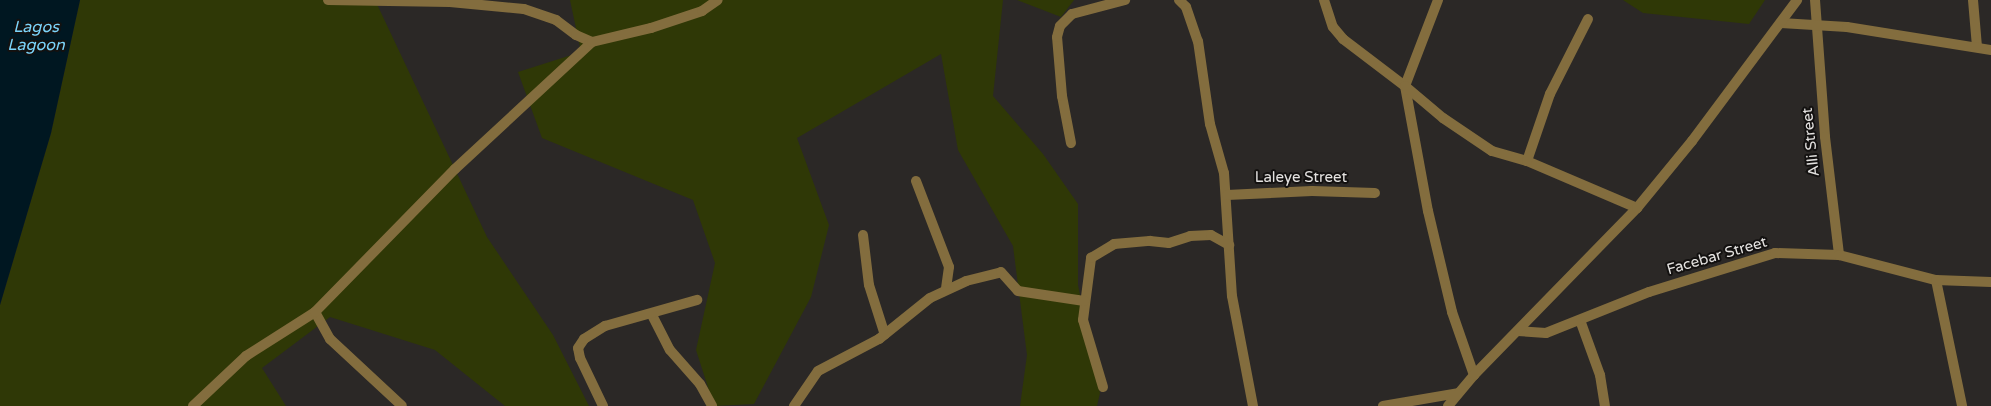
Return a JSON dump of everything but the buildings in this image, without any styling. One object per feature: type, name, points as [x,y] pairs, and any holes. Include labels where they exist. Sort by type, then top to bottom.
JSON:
[{"type":"street","points":[[328,0],[450,2],[524,9],[556,20],[576,35],[592,42]]},
{"type":"street","points":[[193,406],[246,356],[315,312],[455,168],[592,42],[651,28],[702,11],[718,0]]},
{"type":"street","points":[[1071,143],[1062,96],[1057,37],[1060,26],[1072,14],[1125,0]]},
{"type":"street","points":[[1179,0],[1186,7],[1198,41],[1210,124],[1227,195],[1225,209],[1234,310],[1253,406]]},
{"type":"street","points":[[1324,0],[1333,27],[1343,40],[1405,86],[1443,118],[1492,151],[1527,161],[1637,208]]},
{"type":"street","points":[[1438,0],[1405,86],[1428,211],[1452,312],[1474,375]]},
{"type":"street","points":[[1448,406],[1474,375],[1637,208],[1781,24],[1797,0]]},
{"type":"street","name":"Alli Street","points":[[1814,0],[1839,255]]},
{"type":"street","points":[[1973,0],[1978,47]]},
{"type":"street","points":[[1527,161],[1550,94],[1588,19]]},
{"type":"street","points":[[1781,24],[1847,27],[1991,50]]},
{"type":"street","points":[[916,181],[949,267],[946,289]]},
{"type":"street","name":"Laleye Street","points":[[1227,195],[1312,191],[1375,193]]},
{"type":"street","points":[[863,235],[869,285],[885,335]]},
{"type":"street","points":[[1103,387],[1084,329],[1084,301],[1091,258],[1114,244],[1150,241],[1169,243],[1190,236],[1212,235],[1229,245]]},
{"type":"street","name":"Facebar Street","points":[[1518,331],[1542,334],[1649,292],[1775,253],[1839,255],[1936,280],[1991,282]]},
{"type":"street","points":[[794,406],[818,372],[885,335],[922,304],[946,289],[997,271],[1004,273],[1018,291],[1084,301]]},
{"type":"street","points":[[1936,280],[1962,406]]},
{"type":"street","points":[[602,406],[578,348],[594,331],[697,300]]},
{"type":"street","points":[[315,312],[330,339],[402,406]]},
{"type":"street","points":[[652,315],[670,350],[700,384],[712,406]]},
{"type":"street","points":[[1580,320],[1600,374],[1605,406]]},
{"type":"street","points":[[1383,406],[1458,393]]},
{"type":"green space","points":[[80,0],[375,0],[487,237],[553,335],[589,406],[505,406],[435,350],[330,317],[262,368],[286,406],[0,406],[0,305],[51,133]]},
{"type":"green space","points":[[570,0],[1003,0],[993,96],[1043,154],[1078,204],[1078,285],[1100,393],[1097,406],[1020,406],[1027,355],[1013,246],[958,150],[941,54],[797,138],[829,225],[811,297],[754,404],[714,406],[696,350],[715,263],[693,200],[542,138],[518,72],[581,52]]},
{"type":"green space","points":[[1017,0],[1074,0],[1061,17]]},
{"type":"green space","points":[[1623,0],[1765,0],[1749,24],[1643,13]]},
{"type":"water","name":"Lagos Lagoon","points":[[0,0],[80,0],[51,133],[0,305]]}]
